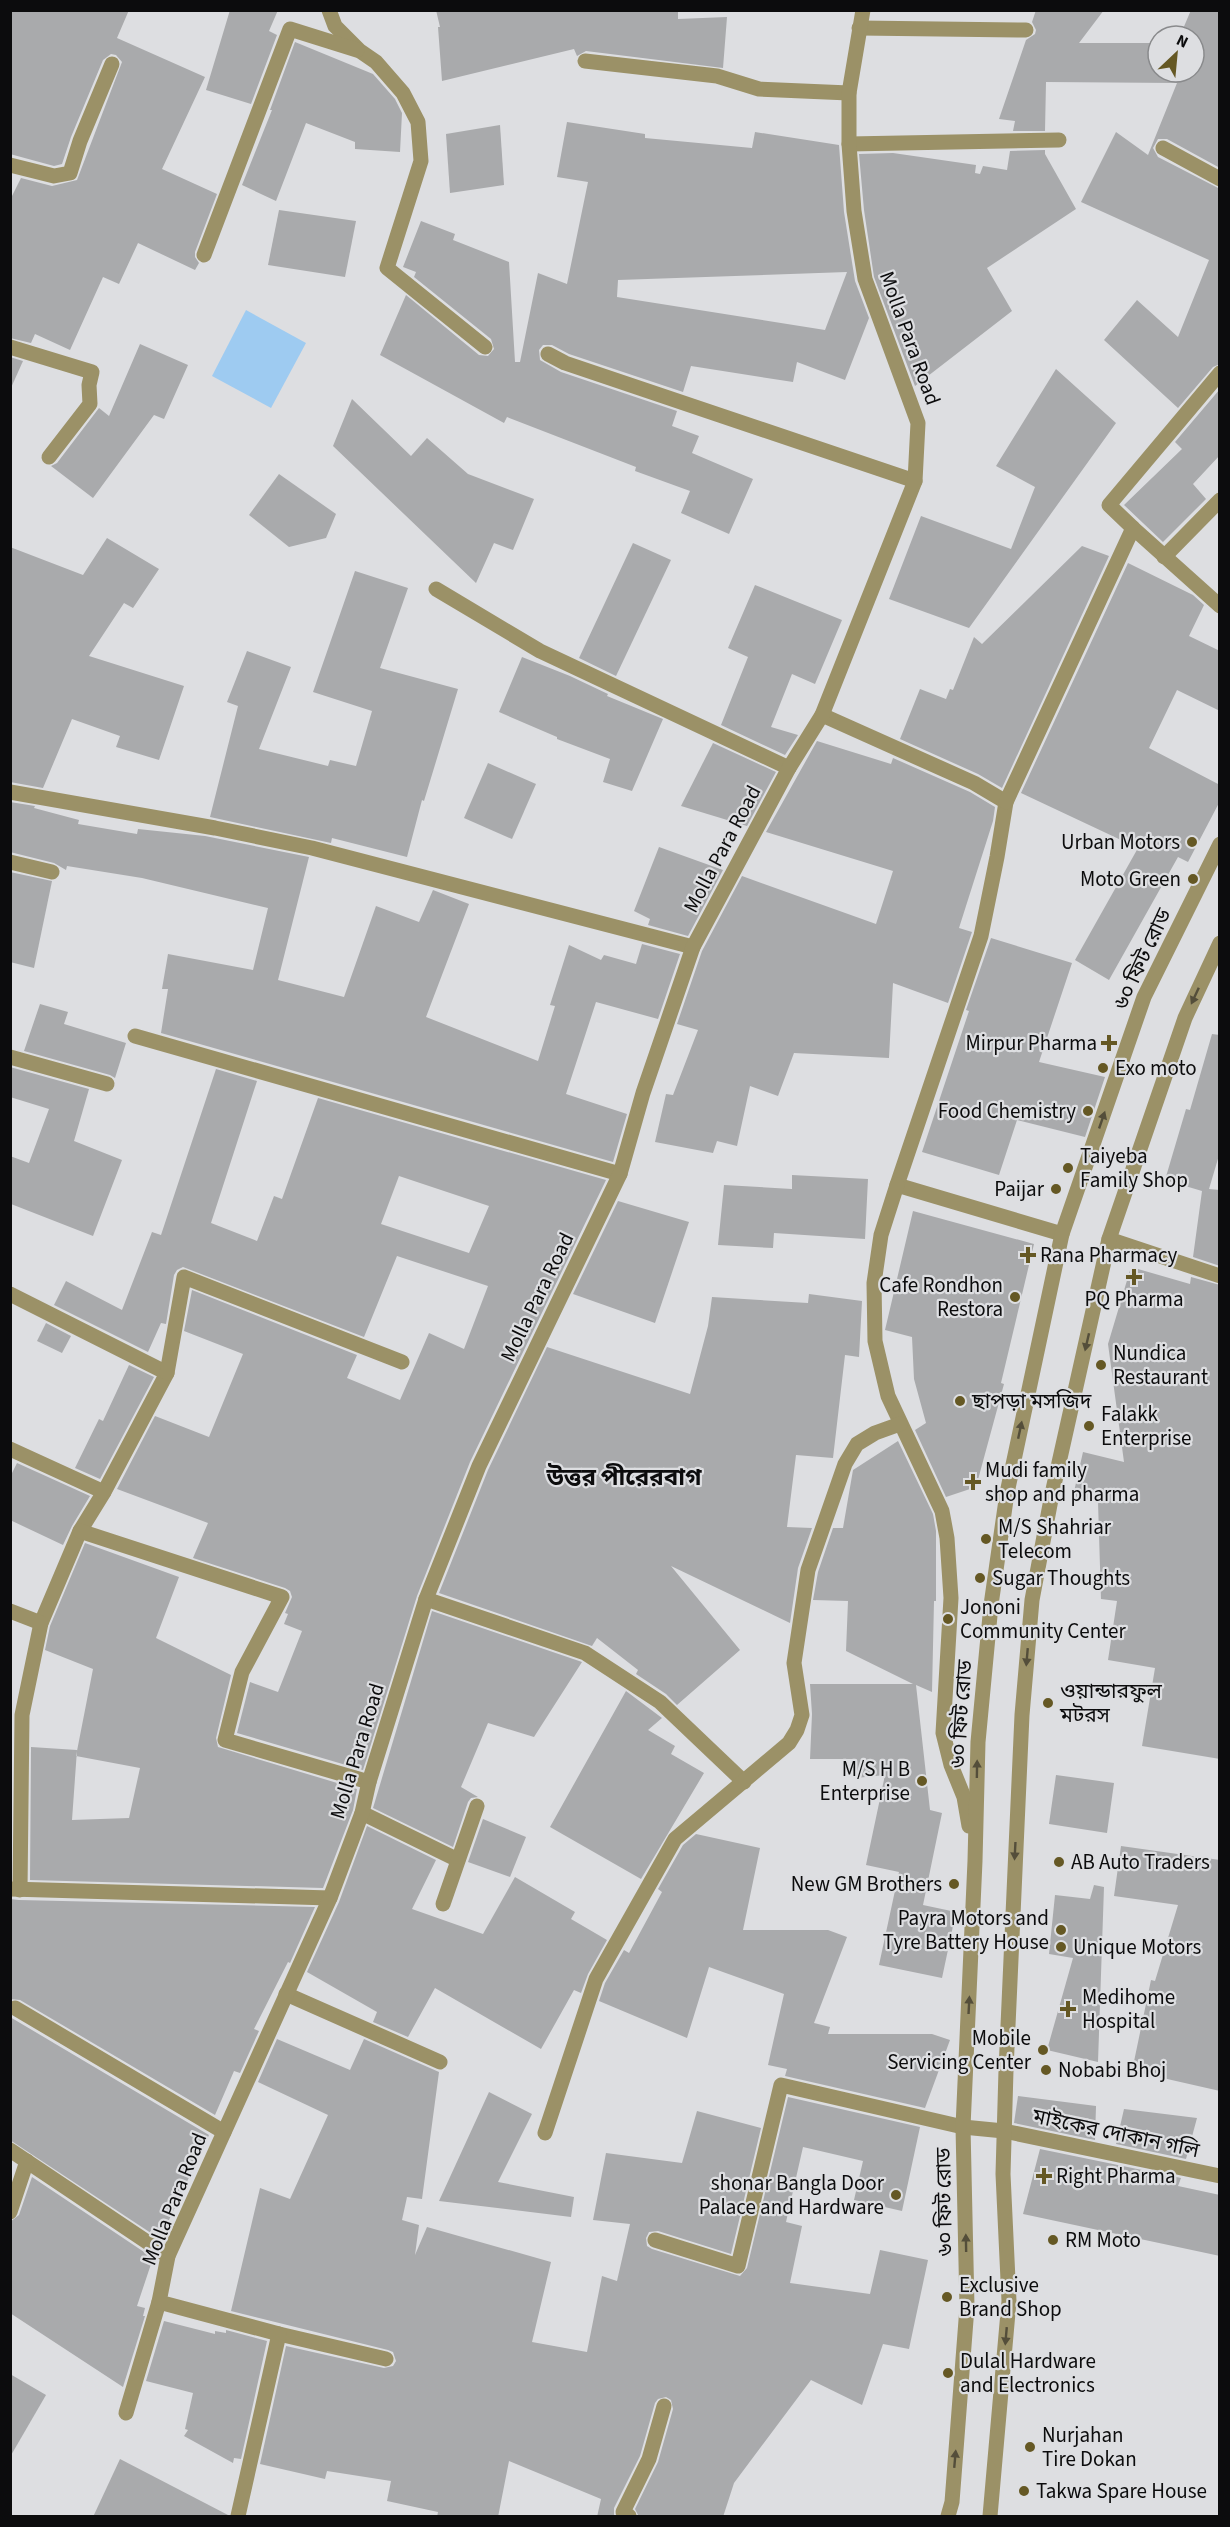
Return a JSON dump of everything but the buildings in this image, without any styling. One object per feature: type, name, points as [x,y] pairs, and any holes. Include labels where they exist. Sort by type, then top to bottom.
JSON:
[{"type":"street","points":[[329,10],[335,27],[360,51],[376,62],[403,93],[418,122],[421,161],[387,268],[485,347]]},
{"type":"street","name":"Molla Para Road","points":[[126,2413],[159,2302],[168,2256],[330,1898],[362,1813],[369,1782],[426,1599],[479,1466],[620,1174],[643,1093],[693,947],[789,768],[822,715],[915,481],[918,423],[865,279],[854,211],[849,144],[849,93],[862,10]]},
{"type":"street","points":[[859,28],[1026,30]]},
{"type":"street","points":[[204,255],[290,29],[360,51]]},
{"type":"street","points":[[585,61],[717,76],[759,89],[849,93]]},
{"type":"street","points":[[10,165],[54,177],[70,173],[80,141],[112,64]]},
{"type":"street","points":[[849,144],[1059,140]]},
{"type":"street","points":[[1163,148],[1220,179]]},
{"type":"street","points":[[10,347],[92,372],[89,385],[90,404],[49,457]]},
{"type":"street","points":[[548,354],[565,363],[915,481]]},
{"type":"street","points":[[1220,373],[1109,505],[1220,606]]},
{"type":"street","points":[[1164,557],[1220,500]]},
{"type":"street","points":[[975,1861],[964,1797],[951,1765],[943,1733],[951,1598],[947,1538],[942,1511],[888,1396],[875,1341],[874,1282],[881,1235],[981,936],[1006,802],[1133,528]]},
{"type":"street","points":[[436,589],[540,651],[789,768]]},
{"type":"street","points":[[822,715],[974,783],[1006,802]]},
{"type":"street","points":[[10,792],[215,828],[312,848],[693,947]]},
{"type":"street","name":"৬০ ফিট রোড","points":[[948,2517],[952,2502],[968,2307],[963,2127],[978,1742],[993,1594],[1007,1493],[1062,1234],[1144,997],[1215,863],[1220,844]]},
{"type":"street","points":[[10,862],[52,872]]},
{"type":"street","points":[[990,2517],[1009,2301],[1003,2174],[1004,2131],[1022,1715],[1032,1600],[1052,1494],[1110,1239],[1185,1018],[1220,943]]},
{"type":"street","points":[[135,1036],[620,1174]]},
{"type":"street","points":[[10,1057],[107,1084]]},
{"type":"street","points":[[897,1185],[1062,1234]]},
{"type":"street","points":[[1110,1239],[1220,1276]]},
{"type":"street","points":[[330,1898],[15,1890],[22,1716],[42,1623],[80,1531],[104,1492],[167,1373],[184,1277],[402,1362]]},
{"type":"street","points":[[10,1294],[167,1373]]},
{"type":"street","points":[[544,2133],[596,1979],[675,1839],[789,1743],[797,1730],[802,1715],[794,1663],[808,1570],[845,1464],[856,1444],[875,1432],[900,1425]]},
{"type":"street","points":[[10,1449],[104,1492]]},
{"type":"street","points":[[80,1531],[282,1598],[242,1672],[225,1740],[369,1782]]},
{"type":"street","points":[[426,1599],[585,1653],[660,1702],[744,1782]]},
{"type":"street","points":[[10,1611],[42,1623]]},
{"type":"street","points":[[442,1904],[477,1806]]},
{"type":"street","points":[[362,1813],[458,1860]]},
{"type":"street","points":[[286,1994],[440,2062]]},
{"type":"street","points":[[15,2008],[224,2132]]},
{"type":"street","name":"মাইকের দোকান গলি","points":[[655,2240],[738,2266],[781,2085],[963,2127],[1004,2131],[1220,2176]]},
{"type":"street","points":[[10,2150],[168,2256]]},
{"type":"street","points":[[10,2212],[27,2161]]},
{"type":"street","points":[[159,2302],[279,2334],[386,2359]]},
{"type":"street","points":[[238,2517],[279,2334]]},
{"type":"street","points":[[628,2517],[623,2512],[649,2458],[664,2406]]},
{"type":"water","points":[[246,310],[306,343],[271,408],[212,376]]},
{"type":"place","name":"Urban Motors","points":[[1192,842]]},
{"type":"place","name":"Moto Green","points":[[1193,879]]},
{"type":"place","name":"Mirpur Pharma","points":[[1109,1043]]},
{"type":"place","name":"Exo moto","points":[[1103,1068]]},
{"type":"place","name":"Food Chemistry","points":[[1088,1111]]},
{"type":"place","name":"Taiyeba Family Shop","points":[[1068,1168]]},
{"type":"place","name":"Paijar","points":[[1056,1189]]},
{"type":"place","name":"Rana Pharmacy","points":[[1028,1255]]},
{"type":"place","name":"PQ Pharma","points":[[1134,1277]]},
{"type":"place","name":"Cafe Rondhon Restora","points":[[1015,1297]]},
{"type":"place","name":"Nundica Restaurant","points":[[1101,1365]]},
{"type":"place","name":"ছাপড়া মসজিদ","points":[[960,1401]]},
{"type":"place","name":"Falakk Enterprise","points":[[1089,1426]]},
{"type":"place","name":"Mudi family shop and pharma","points":[[973,1482]]},
{"type":"place","name":"M/S Shahriar Telecom","points":[[986,1539]]},
{"type":"place","name":"Sugar Thoughts","points":[[980,1578]]},
{"type":"place","name":"Jononi Community Center","points":[[948,1619]]},
{"type":"place","name":"ওয়ান্ডারফুল মটরস","points":[[1048,1703]]},
{"type":"place","name":"M/S H B Enterprise","points":[[922,1781]]},
{"type":"place","name":"AB Auto Traders","points":[[1059,1862]]},
{"type":"place","name":"New GM Brothers","points":[[954,1884]]},
{"type":"place","name":"Payra Motors and Tyre Battery House","points":[[1061,1930]]},
{"type":"place","name":"Unique Motors","points":[[1061,1947]]},
{"type":"place","name":"Medihome Hospital","points":[[1068,2009]]},
{"type":"place","name":"Mobile Servicing Center","points":[[1043,2050]]},
{"type":"place","name":"Nobabi Bhoj","points":[[1046,2070]]},
{"type":"place","name":"Right Pharma","points":[[1044,2176]]},
{"type":"place","name":"shonar Bangla Door Palace and Hardware","points":[[896,2195]]},
{"type":"place","name":"RM Moto","points":[[1053,2240]]},
{"type":"place","name":"Exclusive Brand Shop","points":[[947,2297]]},
{"type":"place","name":"Dulal Hardware and Electronics","points":[[948,2373]]},
{"type":"place","name":"Nurjahan Tire Dokan","points":[[1030,2447]]},
{"type":"place","name":"Takwa Spare House","points":[[1024,2491]]},
{"type":"district","name":"উত্তর পীরেরবাগ","points":[[624,1477]]}]
